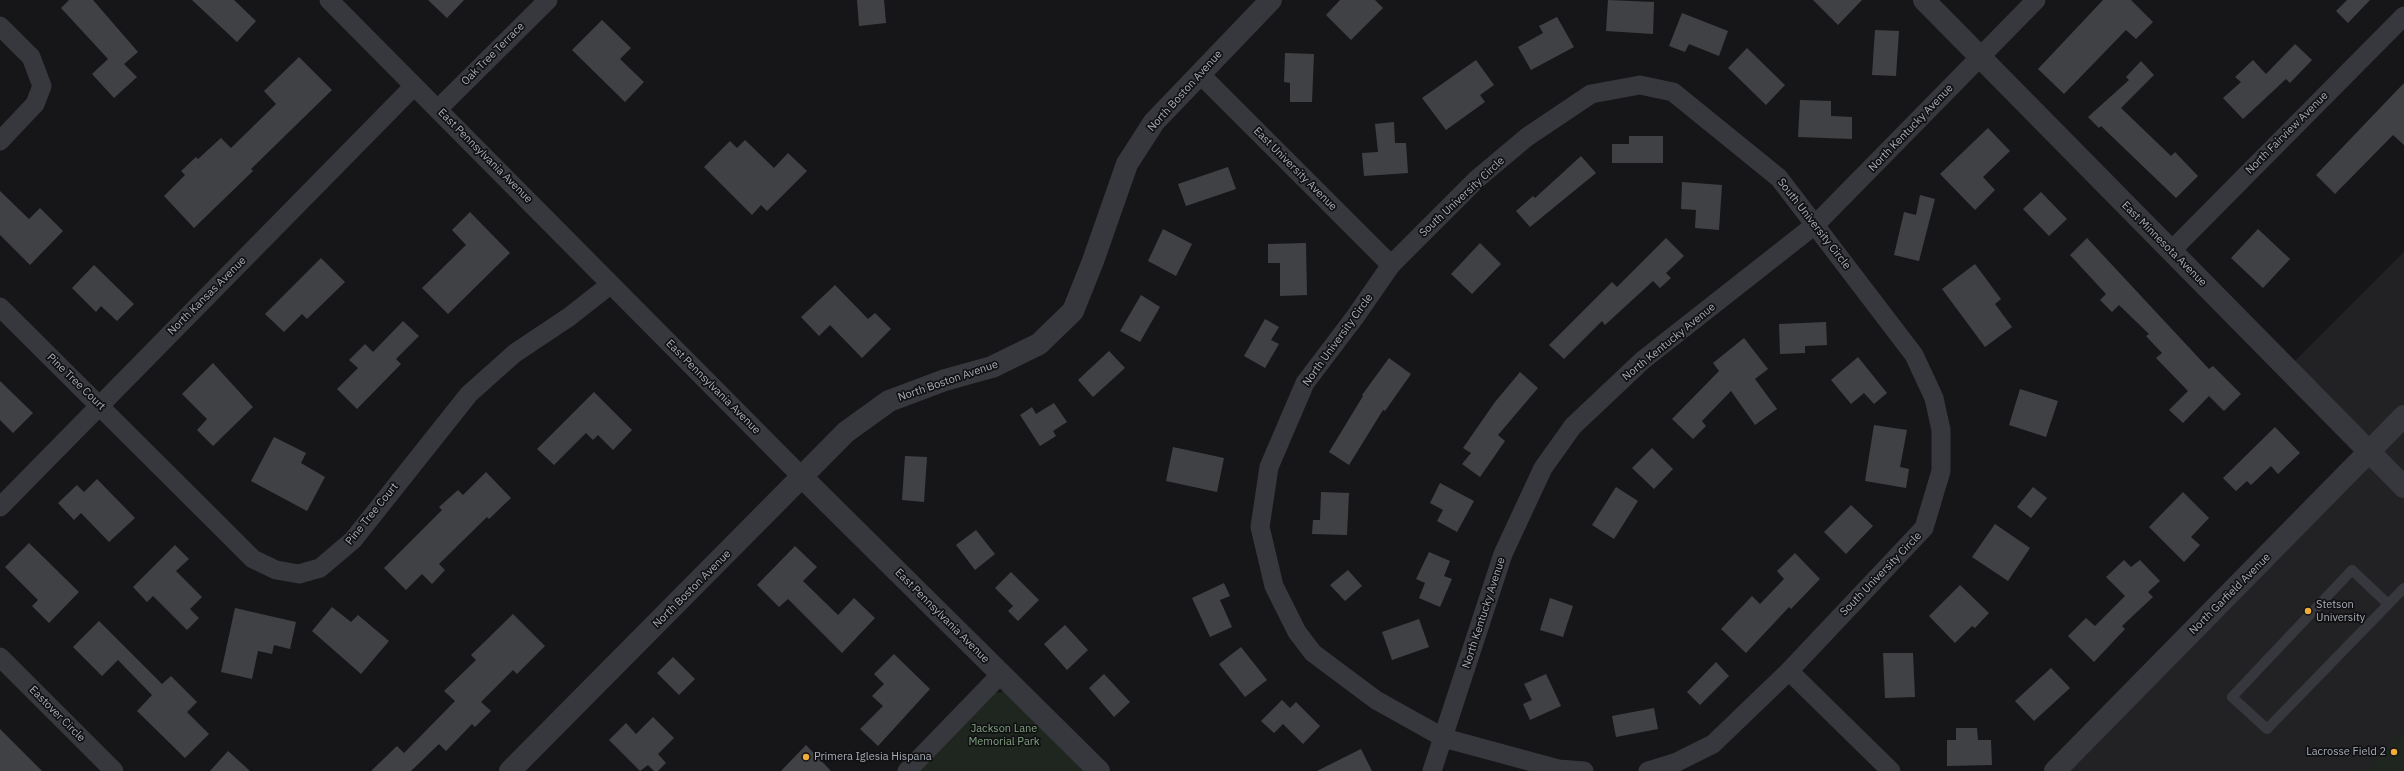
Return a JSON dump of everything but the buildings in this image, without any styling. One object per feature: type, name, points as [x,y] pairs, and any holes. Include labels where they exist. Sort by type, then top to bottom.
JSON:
[{"type":"street","name":"East Pennsylvania Avenue","points":[[329,0],[803,478],[1099,771]]},
{"type":"street","name":"Oak Tree Terrace","points":[[438,109],[548,0]]},
{"type":"street","name":"North Boston Avenue","points":[[510,771],[803,478],[846,432],[889,401],[945,380],[992,367],[1026,351],[1039,344],[1073,311],[1093,261],[1126,164],[1154,122],[1271,0]]},
{"type":"street","name":"East Minnesota Avenue","points":[[1924,0],[2404,487]]},
{"type":"street","name":"North Kentucky Avenue","points":[[1432,771],[1503,554],[1543,468],[1573,426],[1643,360],[1816,224],[1979,56],[2036,0]]},
{"type":"street","name":"North Fairview Avenue","points":[[2171,251],[2404,16]]},
{"type":"street","points":[[0,26],[31,57],[42,86],[35,104],[0,141]]},
{"type":"street","name":"East University Avenue","points":[[1200,74],[1391,265]]},
{"type":"street","name":"South University Circle","points":[[1391,265],[1477,179],[1527,137],[1591,94],[1640,85],[1673,92],[1779,178],[1816,224],[1914,356],[1934,398],[1941,430],[1941,471],[1924,528],[1788,671]]},
{"type":"street","name":"North Kansas Avenue","points":[[0,507],[414,86]]},
{"type":"street","name":"North University Circle","points":[[1391,265],[1355,317],[1305,383],[1269,467],[1260,527],[1274,586],[1297,632],[1313,653],[1376,700],[1444,738],[1558,770],[1584,771]]},
{"type":"street","name":"Pine Tree Court","points":[[0,307],[100,405],[252,559],[276,570],[299,574],[320,568],[353,540],[469,394],[515,353],[569,317],[611,284]]},
{"type":"street","name":"North Garfield Avenue","points":[[2055,771],[2404,416]]},
{"type":"street","name":"Eastover Circle","points":[[0,657],[114,771]]},
{"type":"street","points":[[1648,771],[1677,762],[1713,744],[1788,671],[1891,771]]},
{"type":"street","points":[[908,771],[1002,674]]},
{"type":"lane","points":[[2388,604],[2352,570],[2232,697],[2267,729],[2404,588]]},
{"type":"shaded area","name":"Stetson University","points":[[2404,252],[2404,771],[2055,771],[2369,452],[2287,369]]},
{"type":"green space","name":"Jackson Lane Memorial Park","points":[[1010,691],[1087,771],[919,771],[995,693]]},
{"type":"green space","name":"Lacrosse Field 2","points":[[2404,732],[2404,771],[2365,771]]},
{"type":"place","name":"Stetson University","points":[[2308,611]]},
{"type":"place","name":"Lacrosse Field 2","points":[[2394,752]]},
{"type":"place","name":"Primera Iglesia Hispana","points":[[806,757]]}]
